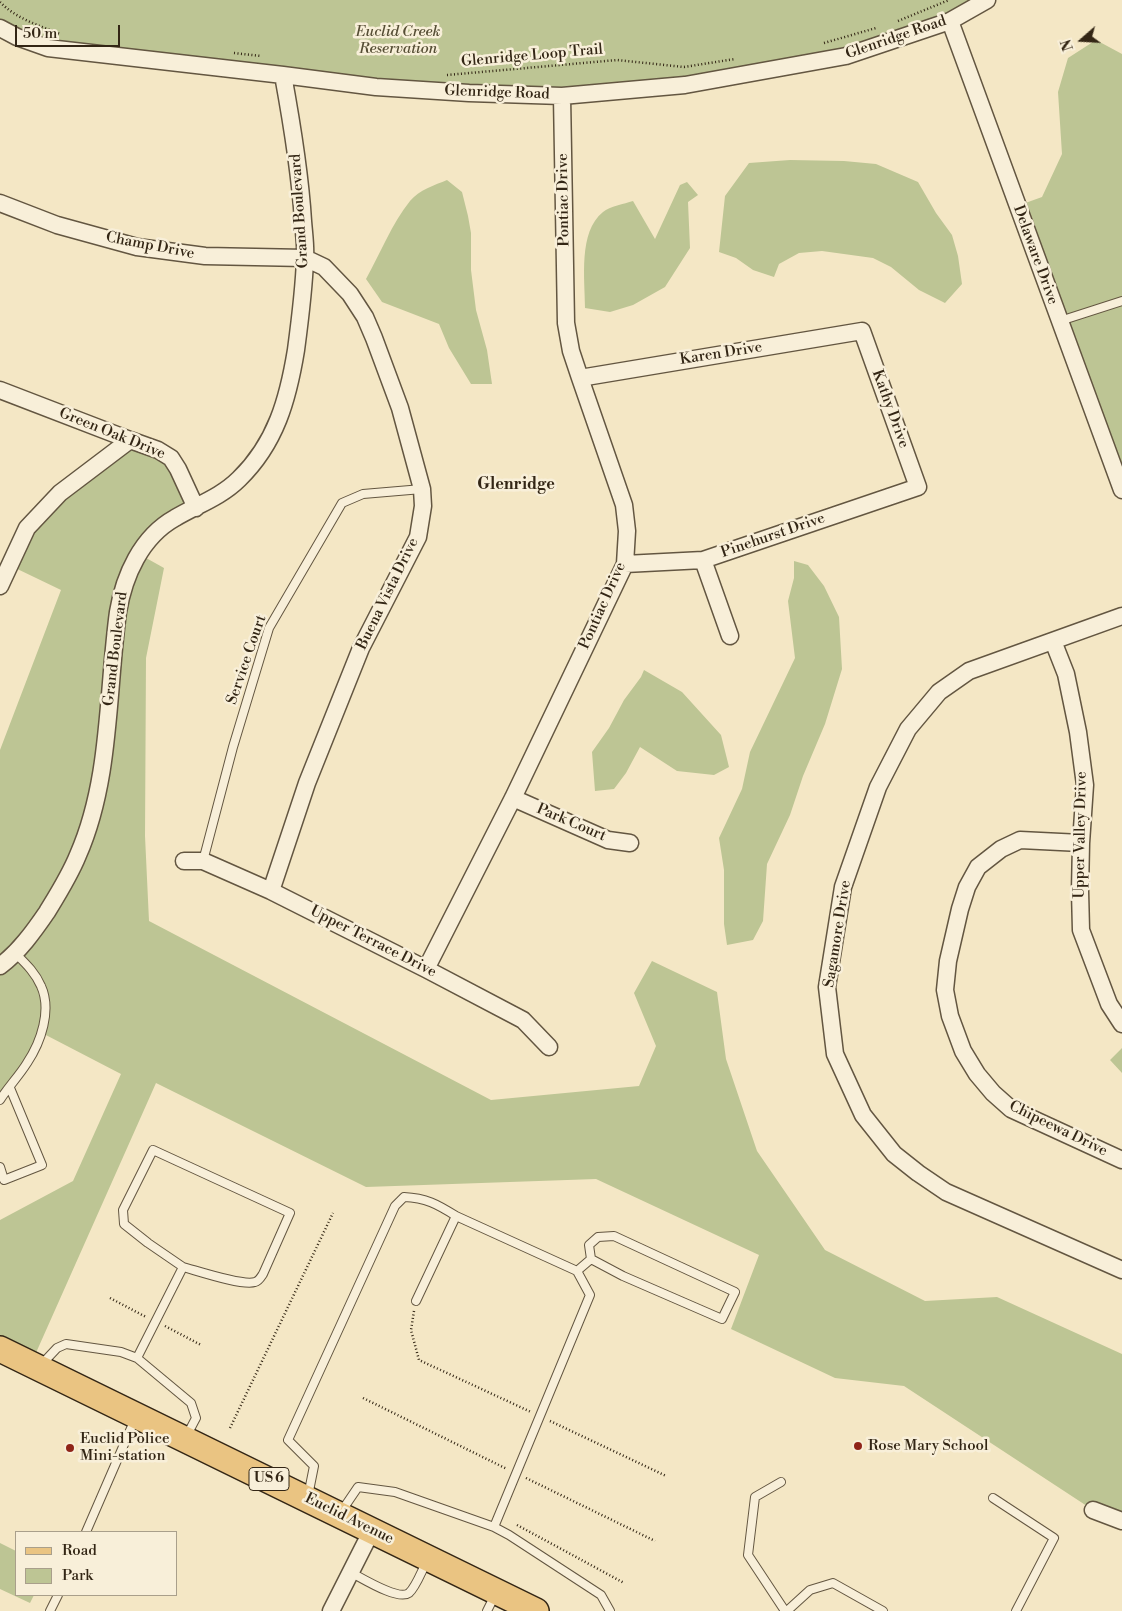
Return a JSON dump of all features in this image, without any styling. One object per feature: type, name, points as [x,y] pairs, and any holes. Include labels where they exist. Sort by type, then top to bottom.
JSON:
[{"type":"main road","name":"Euclid Avenue","points":[[0,1348],[429,1558],[492,1601],[536,1611]]},
{"type":"street","name":"Glenridge Road","points":[[0,28],[17,37],[48,48],[376,87],[562,96],[685,85],[846,56],[950,21],[987,0]]},
{"type":"street","name":"Delaware Drive","points":[[950,21],[1122,490]]},
{"type":"street","name":"Grand Boulevard","points":[[0,966],[37,927],[58,894],[78,856],[90,822],[98,791],[118,612],[121,594],[128,574],[139,554],[156,533],[173,519],[222,493],[252,466],[271,438],[284,408],[292,376],[300,325],[305,258],[297,154],[283,75]]},
{"type":"street","name":"Pontiac Drive","points":[[426,969],[513,798],[625,564],[628,531],[624,505],[571,350],[566,323],[562,96]]},
{"type":"street","name":"Champ Drive","points":[[0,203],[57,225],[137,247],[205,256],[305,258]]},
{"type":"street","name":"Buena Vista Drive","points":[[271,891],[308,784],[361,648],[418,537],[423,506],[422,489],[400,408],[365,317],[350,294],[336,278],[324,267],[305,258]]},
{"type":"street","name":"Karen Drive","points":[[580,378],[862,331]]},
{"type":"street","name":"Kathy Drive","points":[[862,331],[918,486]]},
{"type":"street","name":"Green Oak Drive","points":[[0,390],[158,450],[171,458],[196,508]]},
{"type":"street","points":[[2,578],[27,528],[60,493],[130,440]]},
{"type":"street","name":"Pinehurst Drive","points":[[625,564],[703,560],[918,486]]},
{"type":"street","points":[[703,560],[730,636]]},
{"type":"street","name":"Sagamore Drive","points":[[1122,616],[969,671],[939,692],[908,729],[878,787],[843,888],[828,987],[835,1054],[863,1115],[894,1154],[946,1192],[1122,1270]]},
{"type":"street","name":"Upper Valley Drive","points":[[1053,641],[1066,674],[1085,785],[1080,891],[1082,930],[1109,1004],[1122,1024]]},
{"type":"street","name":"Park Court","points":[[513,798],[608,840],[630,843]]},
{"type":"street","name":"Chipeewa Drive","points":[[1081,843],[1020,840],[1000,849],[978,867],[967,887],[960,909],[948,961],[945,990],[950,1016],[963,1051],[977,1074],[993,1093],[1011,1109],[1122,1160]]},
{"type":"street","name":"Upper Terrace Drive","points":[[184,861],[203,861],[271,891],[426,969],[523,1020],[549,1047]]},
{"type":"street","points":[[1093,1510],[1122,1521]]},
{"type":"street","points":[[331,1611],[372,1530]]},
{"type":"lane","points":[[1060,321],[1122,301]]},
{"type":"lane","name":"Service Court","points":[[203,861],[232,747],[269,628],[342,503],[363,494],[422,489]]},
{"type":"lane","points":[[0,1100],[37,1046],[42,1033],[44,1015],[42,987],[33,971],[15,952]]},
{"type":"lane","points":[[0,1167],[4,1180],[42,1166],[10,1088]]},
{"type":"lane","points":[[153,1150],[290,1213],[259,1280],[253,1283],[227,1280],[183,1267],[142,1239],[124,1224],[123,1210],[153,1150]]},
{"type":"lane","points":[[308,1498],[314,1466],[288,1440],[395,1206],[404,1197],[422,1198],[456,1216],[577,1271],[590,1295],[494,1527]]},
{"type":"lane","points":[[416,1301],[456,1216]]},
{"type":"lane","points":[[614,1236],[735,1292],[722,1319],[623,1276],[591,1259],[589,1245],[598,1237],[614,1236]]},
{"type":"lane","points":[[577,1271],[591,1259]]},
{"type":"lane","points":[[137,1358],[183,1267]]},
{"type":"lane","points":[[40,1368],[57,1348],[66,1344],[121,1352],[137,1358],[191,1403],[196,1418],[185,1439]]},
{"type":"lane","points":[[86,1531],[136,1415]]},
{"type":"lane","points":[[781,1482],[755,1498],[748,1555],[786,1611],[810,1590],[833,1583],[883,1611]]},
{"type":"lane","points":[[340,1514],[358,1487],[395,1492],[494,1527],[601,1595],[610,1611]]},
{"type":"lane","points":[[993,1498],[1054,1538],[1016,1611]]},
{"type":"lane","points":[[350,1572],[395,1595],[404,1595],[411,1591],[429,1558]]},
{"type":"lane","points":[[50,1611],[58,1596]]},
{"type":"path","points":[[894,23],[949,0]]},
{"type":"path","points":[[0,2],[6,9],[37,25],[63,34]]},
{"type":"path","points":[[816,45],[876,28]]},
{"type":"path","points":[[233,53],[266,57]]},
{"type":"path","name":"Glenridge Loop Trail","points":[[441,76],[617,60],[684,67],[742,58]]},
{"type":"path","points":[[230,1428],[333,1213]]},
{"type":"path","points":[[416,1301],[411,1330],[419,1360],[666,1476]]},
{"type":"path","points":[[516,1525],[624,1583]]},
{"type":"green space","name":"Euclid Creek Reservation","points":[[0,0],[987,0],[846,56],[685,85],[469,93],[48,48],[0,28]]},
{"type":"green space","points":[[1096,40],[1122,54],[1122,490],[1017,206],[1042,197],[1062,154],[1058,92],[1068,58]]},
{"type":"green space","points":[[790,160],[844,161],[876,164],[918,182],[936,213],[952,235],[958,256],[962,284],[945,303],[919,290],[891,267],[873,258],[822,251],[799,253],[779,264],[774,277],[753,270],[736,258],[719,252],[725,196],[749,163]]},
{"type":"green space","points":[[447,180],[462,192],[468,216],[471,233],[471,270],[476,310],[487,350],[492,384],[471,384],[449,348],[439,324],[382,302],[366,279],[392,229],[410,201],[422,191]]},
{"type":"green space","points":[[687,182],[698,195],[688,202],[690,248],[665,287],[633,305],[610,312],[585,308],[584,270],[586,244],[595,221],[606,210],[633,201],[655,239],[680,185]]},
{"type":"green space","points":[[130,440],[158,450],[196,508],[139,554],[164,568],[146,658],[145,836],[149,921],[491,1100],[639,1086],[656,1046],[634,993],[652,961],[717,992],[726,1059],[757,1151],[825,1250],[925,1301],[997,1297],[1122,1354],[1122,1521],[1093,1510],[904,1386],[835,1378],[731,1329],[759,1255],[596,1179],[366,1187],[156,1083],[31,1364],[0,1349],[0,1220],[73,1181],[121,1074],[42,1033],[10,1088],[0,1091],[0,750],[61,590],[9,565],[27,528]]},
{"type":"green space","points":[[794,561],[808,565],[824,586],[839,617],[842,669],[825,724],[803,776],[790,815],[767,864],[763,921],[753,940],[727,945],[724,924],[724,870],[719,838],[742,789],[750,752],[795,658],[788,601],[794,578]]},
{"type":"green space","points":[[644,670],[682,692],[721,735],[729,767],[714,775],[677,771],[640,747],[626,773],[614,789],[595,791],[592,752],[609,728],[624,700]]},
{"type":"green space","points":[[1122,1048],[1122,1073],[1110,1060]]},
{"type":"green space","points":[[0,1543],[15,1550],[15,1596],[0,1589]]},
{"type":"green space","points":[[15,1596],[34,1596],[30,1603]]},
{"type":"place","name":"Rose Mary School","points":[[858,1446]]},
{"type":"place","name":"Euclid Police Mini-station","points":[[70,1448]]},
{"type":"district","name":"Glenridge","points":[[516,485]]}]
